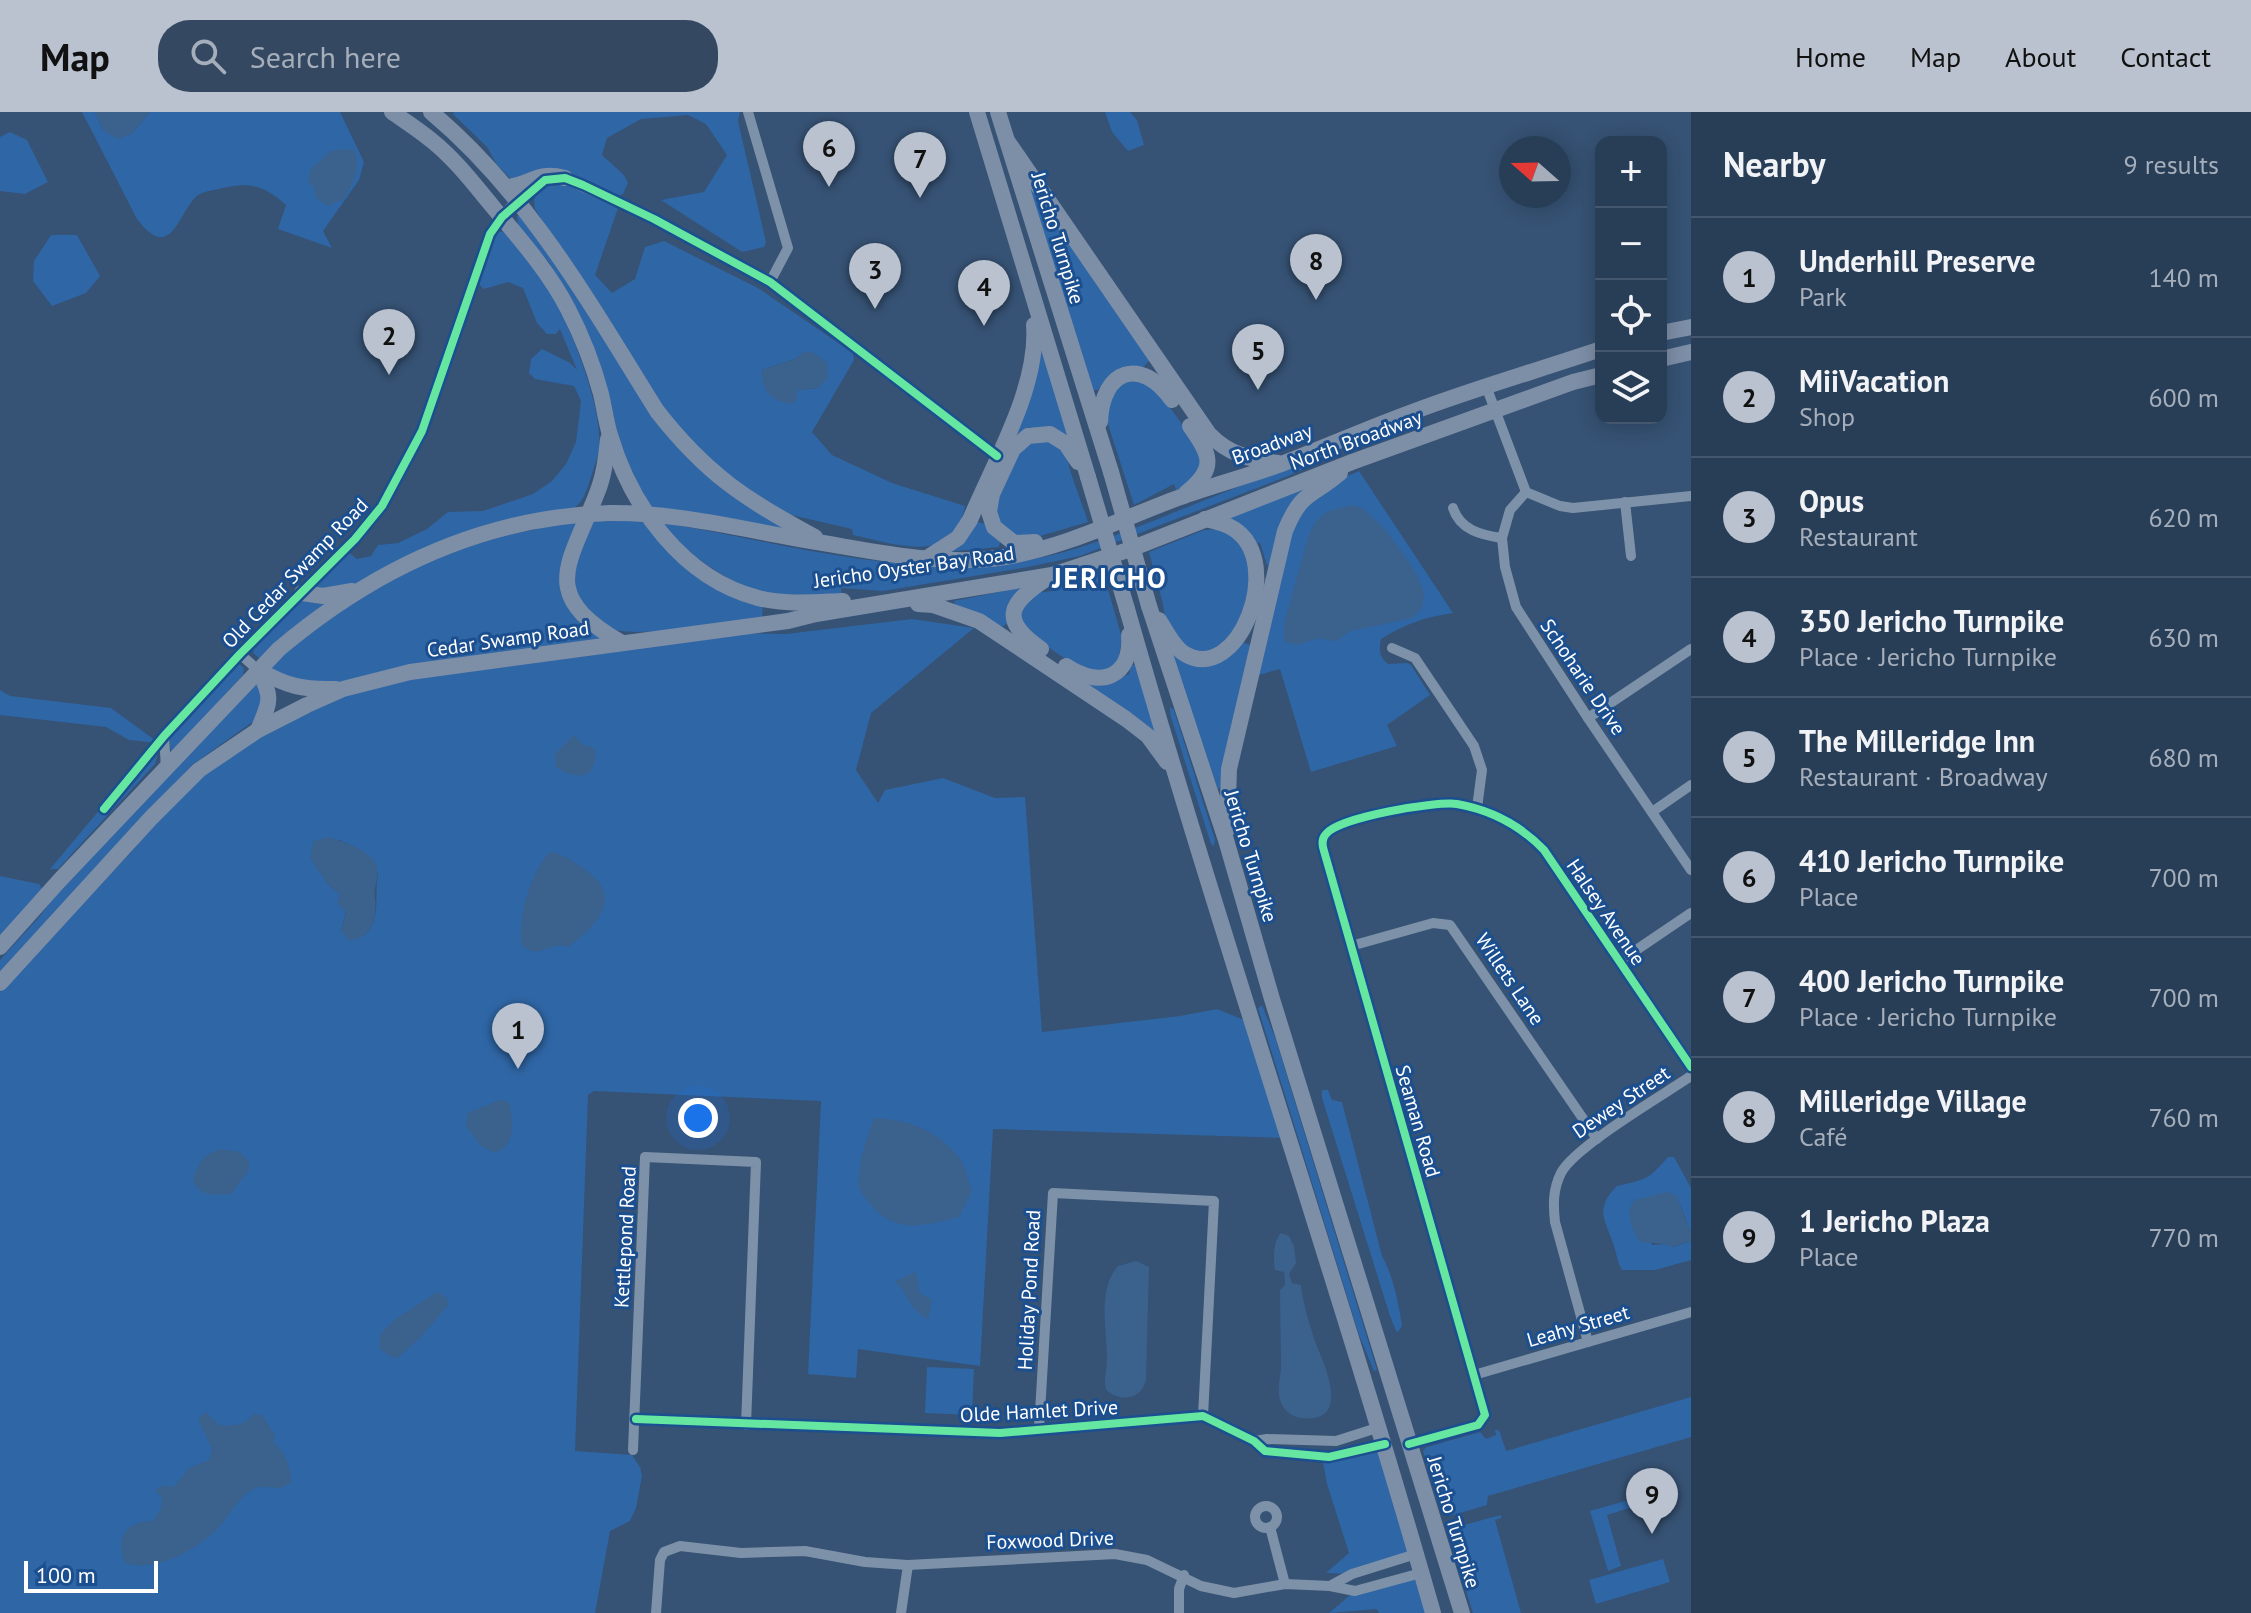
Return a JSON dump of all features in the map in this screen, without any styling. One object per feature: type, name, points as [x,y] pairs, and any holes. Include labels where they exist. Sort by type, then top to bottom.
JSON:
[{"type":"main road","name":"Jericho Oyster Bay Road","points":[[392,112],[433,141],[469,178],[529,250],[567,306],[593,364],[609,433],[627,483],[646,515],[675,548],[714,578],[758,598],[800,603],[844,601],[1048,568],[1128,550]]},
{"type":"main road","name":"Jericho Oyster Bay Road","points":[[431,112],[457,134],[514,194],[547,236],[657,411],[677,437],[739,493],[827,544]]},
{"type":"main road","name":"Jericho Turnpike","points":[[977,112],[1173,771],[1380,1427],[1433,1613]]},
{"type":"main road","name":"Jericho Turnpike","points":[[998,112],[1111,472],[1149,606],[1226,840],[1462,1613]]},
{"type":"main road","points":[[1008,142],[1209,434],[1227,450],[1247,458],[1283,463]]},
{"type":"main road","points":[[514,194],[543,174],[565,178]]},
{"type":"main road","points":[[927,558],[958,538],[970,520],[1030,378],[1036,348],[1033,299]]},
{"type":"main road","points":[[1667,332],[1691,327]]},
{"type":"main road","points":[[1486,386],[1595,351]]},
{"type":"main road","points":[[1667,358],[1691,352]]},
{"type":"main road","points":[[1099,436],[1100,404],[1108,386],[1124,376],[1136,374],[1157,381],[1201,441],[1208,458],[1207,471],[1179,497]]},
{"type":"main road","name":"North Broadway","points":[[1128,550],[1352,462],[1595,377]]},
{"type":"main road","name":"Broadway","points":[[1072,539],[1486,386]]},
{"type":"main road","points":[[609,433],[606,465],[569,558],[568,589],[583,618],[622,643]]},
{"type":"main road","points":[[1072,539],[1014,543],[994,527],[989,512],[990,501],[1013,449],[1028,436],[1041,434],[1057,437],[1066,444],[1088,477]]},
{"type":"main road","points":[[1226,840],[1229,769],[1285,531],[1303,497],[1337,476],[1352,462]]},
{"type":"main road","points":[[0,947],[258,670],[304,629],[406,562],[471,536],[548,519],[587,515],[646,515],[880,553],[947,560],[1005,557],[1072,539]]},
{"type":"main road","points":[[1149,606],[1180,650],[1192,657],[1205,658],[1221,653],[1239,635],[1248,621],[1256,595],[1254,559],[1243,535],[1226,524],[1205,519]]},
{"type":"main road","name":"Cedar Swamp Road","points":[[0,983],[181,787],[224,751],[258,730],[343,689],[410,672],[788,621],[1052,575],[1128,550]]},
{"type":"main road","points":[[1052,575],[1021,596],[1014,613],[1015,624],[1025,638],[1082,676],[1092,679],[1108,677],[1120,671],[1130,650],[1127,609]]},
{"type":"main road","points":[[302,593],[341,595],[365,587]]},
{"type":"main road","points":[[897,602],[933,605],[979,621],[1148,736],[1173,771]]},
{"type":"main road","points":[[258,670],[283,684],[301,689],[343,689]]},
{"type":"main road","points":[[258,670],[269,690],[268,706],[258,730]]},
{"type":"main road","points":[[1225,932],[1251,925]]},
{"type":"street","points":[[748,112],[788,248],[770,282]]},
{"type":"street","points":[[565,178],[657,221],[770,282],[997,456]]},
{"type":"street","name":"Old Cedar Swamp Road","points":[[104,809],[164,736],[240,654],[370,524],[422,431],[490,234],[514,194]]},
{"type":"street","points":[[1486,386],[1526,492],[1573,508],[1691,496]]},
{"type":"street","points":[[1453,508],[1456,518],[1473,531],[1502,538],[1510,510],[1526,492]]},
{"type":"street","points":[[1625,502],[1631,556]]},
{"type":"street","name":"Schoharie Drive","points":[[1502,538],[1505,567],[1516,607],[1691,870]]},
{"type":"street","points":[[1392,648],[1415,658],[1474,746],[1482,770],[1477,808]]},
{"type":"street","points":[[1588,718],[1691,649]]},
{"type":"street","points":[[240,654],[258,670]]},
{"type":"street","points":[[164,736],[166,768]]},
{"type":"street","points":[[1652,812],[1691,785]]},
{"type":"street","name":"Halsey Avenue","points":[[1328,832],[1338,826],[1417,804],[1440,802],[1477,808],[1520,828],[1544,850],[1691,1067]]},
{"type":"street","name":"Seaman Road","points":[[1328,832],[1322,844],[1484,1410],[1484,1420],[1478,1425],[1409,1444]]},
{"type":"street","points":[[1620,961],[1691,913]]},
{"type":"street","name":"Willets Lane","points":[[1351,946],[1433,923],[1450,925],[1597,1139]]},
{"type":"street","name":"Dewey Street","points":[[1588,1342],[1555,1222],[1555,1190],[1565,1168],[1577,1154],[1691,1076]]},
{"type":"street","name":"Kettlepond Road","points":[[633,1450],[645,1157],[756,1162],[746,1425]]},
{"type":"street","name":"Holiday Pond Road","points":[[1039,1429],[1053,1193],[1214,1201],[1203,1416]]},
{"type":"street","name":"Leahy Street","points":[[1474,1375],[1691,1312]]},
{"type":"street","points":[[1203,1416],[1254,1441],[1265,1451],[1329,1457],[1385,1444]]},
{"type":"street","name":"Olde Hamlet Drive","points":[[636,1419],[1000,1433],[1203,1416]]},
{"type":"street","points":[[1254,1441],[1336,1441],[1380,1427]]},
{"type":"street","points":[[1270,1527],[1285,1584]]},
{"type":"street","name":"Foxwood Drive","points":[[656,1613],[660,1560],[664,1552],[680,1546],[741,1553],[805,1551],[865,1562],[908,1565],[1115,1554],[1147,1560],[1184,1575],[1201,1586],[1234,1593],[1285,1584],[1330,1586],[1355,1591],[1421,1573]]},
{"type":"street","name":"Foxwood Drive","points":[[1330,1586],[1352,1574],[1416,1554]]},
{"type":"street","points":[[901,1613],[908,1565]]},
{"type":"street","points":[[1179,1613],[1179,1589],[1184,1575]]},
{"type":"shaded area","points":[[82,112],[95,112],[103,130],[131,134],[150,112],[340,112],[364,162],[359,180],[323,231],[332,248],[278,229],[286,205],[264,189],[249,185],[198,195],[173,230],[166,236],[158,237],[137,219]]},
{"type":"shaded area","points":[[95,112],[150,112],[131,134],[118,139],[103,130]]},
{"type":"shaded area","points":[[454,112],[740,112],[738,121],[766,242],[764,247],[742,252],[661,200],[704,192],[727,155],[706,124],[688,115],[641,119],[607,138],[602,155],[624,175],[628,183],[619,196],[559,171],[512,180]]},
{"type":"shaded area","points":[[1105,112],[1130,112],[1137,120],[1144,145],[1128,151],[1112,132]]},
{"type":"shaded area","points":[[10,132],[27,140],[48,182],[25,194],[0,191],[0,137]]},
{"type":"shaded area","points":[[354,150],[357,163],[355,175],[344,199],[328,206],[316,198],[314,187],[308,181],[310,170],[331,151]]},
{"type":"shaded area","points":[[1027,182],[1151,359],[1142,368],[1112,376],[1098,390],[1093,390]]},
{"type":"shaded area","points":[[565,183],[618,208],[595,275],[612,293],[635,279],[645,247],[664,241],[758,288],[853,353],[854,360],[812,432],[832,455],[892,483],[965,506],[957,531],[947,540],[922,547],[853,535],[852,529],[791,515],[722,474],[659,405],[535,209],[535,196],[541,188]],"holes":[[[795,359],[818,388],[798,390],[762,370]]]},
{"type":"shaded area","points":[[517,216],[586,307],[644,401],[788,530],[649,511],[622,449],[597,356],[550,264],[518,226]]},
{"type":"shaded area","points":[[507,231],[556,302],[591,389],[599,450],[582,499],[567,511],[365,586],[304,592],[347,551],[357,559],[371,556],[378,545],[398,543],[427,529],[448,512],[483,511],[533,494],[552,481],[566,464],[576,442],[581,401],[574,386],[535,379],[529,373],[531,359],[542,349],[570,363],[577,370],[560,329],[556,334],[547,334],[537,323],[523,288],[508,282],[484,289],[478,283],[491,240],[497,232]]},
{"type":"shaded area","points":[[51,235],[77,235],[100,276],[86,293],[52,306],[33,281],[34,261]]},
{"type":"shaded area","points":[[805,351],[816,354],[827,363],[828,378],[818,388],[798,390],[792,404],[769,394],[762,370],[795,359]]},
{"type":"shaded area","points":[[1042,352],[1071,440],[1029,427],[1015,436],[1037,353]]},
{"type":"shaded area","points":[[1138,379],[1152,383],[1201,450],[1203,466],[1190,484],[1176,490],[1174,484],[1134,505],[1105,415],[1105,402],[1123,381]]},
{"type":"shaded area","points":[[1038,437],[1067,451],[1088,522],[1030,539],[1019,539],[997,523],[994,502],[1017,450]]},
{"type":"shaded area","points":[[1311,462],[1312,465],[1288,476],[1080,556],[883,591],[841,588],[842,597],[785,597],[750,588],[703,562],[662,526],[665,523],[819,552],[923,565],[975,565],[1026,560],[1078,548]]},
{"type":"shaded area","points":[[1359,471],[1453,613],[1416,622],[1381,639],[1380,653],[1385,661],[1388,664],[1411,665],[1430,695],[1387,725],[1397,746],[1311,772],[1280,669],[1255,676],[1297,515],[1321,488]]},
{"type":"shaded area","points":[[1308,486],[1272,564],[1267,565],[1260,543],[1253,543],[1230,516]]},
{"type":"shaded area","points":[[1355,505],[1374,518],[1407,559],[1422,586],[1424,596],[1421,609],[1412,618],[1351,631],[1336,641],[1316,639],[1298,645],[1284,641],[1284,624],[1309,534],[1322,515]]},
{"type":"shaded area","points":[[591,519],[644,520],[674,555],[763,605],[762,617],[659,631],[619,631],[607,627],[576,597],[574,556]]},
{"type":"shaded area","points":[[578,521],[566,555],[563,587],[574,615],[604,637],[603,640],[340,682],[292,680],[267,667],[343,607],[436,557],[487,539]]},
{"type":"shaded area","points":[[973,521],[986,524],[1000,542],[999,547],[946,552]]},
{"type":"shaded area","points":[[1219,529],[1241,545],[1250,569],[1249,595],[1239,621],[1224,641],[1206,651],[1186,649],[1169,629],[1149,552],[1204,530]]},
{"type":"shaded area","points":[[1102,569],[1122,638],[1119,655],[1122,659],[1106,672],[1081,670],[1024,630],[1019,605],[1035,593],[1052,591]]},
{"type":"shaded area","points":[[1019,588],[1008,623],[1000,628],[955,605],[954,601]]},
{"type":"shaded area","points":[[302,598],[332,599],[260,659],[253,653],[254,648]]},
{"type":"shaded area","points":[[912,619],[974,628],[871,713],[856,770],[878,803],[885,790],[943,778],[995,798],[1025,797],[1042,1032],[1217,1009],[1254,1024],[1289,1138],[993,1129],[980,1366],[858,1349],[856,1378],[808,1374],[821,1101],[594,1091],[588,1095],[575,1451],[632,1455],[642,1476],[636,1508],[630,1521],[610,1531],[595,1613],[0,1613],[0,992],[193,783],[238,749],[332,701],[372,687],[426,676],[736,633],[786,634]],"holes":[[[340,840],[361,851],[378,873],[375,916],[363,936],[341,931],[346,911],[340,894],[328,884],[311,858],[314,841]]]},
{"type":"shaded area","points":[[1240,642],[1252,645],[1218,789],[1171,651],[1184,660]]},
{"type":"shaded area","points":[[239,664],[244,668],[243,675],[171,754],[169,736]]},
{"type":"shaded area","points":[[1131,665],[1135,665],[1162,745],[1079,682],[1107,684],[1129,674]]},
{"type":"shaded area","points":[[252,683],[264,685],[258,718],[192,765],[0,972],[0,960],[60,889]]},
{"type":"shaded area","points":[[0,690],[10,696],[111,708],[159,743],[129,740],[106,727],[0,715]]},
{"type":"shaded area","points":[[1170,707],[1174,710],[1215,840],[1214,846],[1211,844]]},
{"type":"shaded area","points":[[574,735],[582,744],[594,748],[596,760],[589,773],[572,774],[556,767],[555,754]]},
{"type":"shaded area","points":[[159,749],[155,764],[58,869],[50,869],[102,807]]},
{"type":"shaded area","points":[[329,837],[359,849],[376,865],[374,919],[368,931],[357,939],[349,940],[341,931],[346,912],[337,903],[340,894],[328,884],[310,858],[314,841]]},
{"type":"shaded area","points":[[550,852],[568,858],[596,879],[603,889],[603,910],[589,929],[568,947],[529,950],[522,946],[524,910],[531,883]]},
{"type":"shaded area","points":[[0,876],[39,884],[43,890],[0,944]]},
{"type":"shaded area","points":[[1262,1005],[1276,1040],[1377,1370],[1374,1371],[1359,1335],[1258,1008]]},
{"type":"shaded area","points":[[1322,1090],[1328,1090],[1332,1100],[1342,1102],[1382,1256],[1397,1300],[1402,1326],[1397,1333],[1322,1098]]},
{"type":"shaded area","points":[[499,1100],[509,1102],[512,1132],[507,1144],[494,1153],[480,1145],[466,1126],[468,1113]]},
{"type":"shaded area","points":[[874,1118],[920,1128],[941,1139],[958,1156],[972,1191],[959,1217],[924,1225],[902,1224],[882,1215],[872,1206],[861,1191],[859,1177],[863,1151]]},
{"type":"shaded area","points":[[222,1149],[240,1152],[249,1162],[249,1170],[231,1194],[204,1192],[193,1180],[197,1169],[206,1156]]},
{"type":"shaded area","points":[[1668,1157],[1674,1157],[1691,1188],[1691,1233],[1673,1195],[1636,1200],[1652,1245],[1673,1247],[1691,1241],[1691,1260],[1655,1270],[1622,1270],[1605,1221],[1606,1201],[1617,1186],[1646,1178]]},
{"type":"shaded area","points":[[1667,1192],[1676,1195],[1691,1233],[1691,1241],[1672,1247],[1640,1242],[1630,1221],[1632,1205],[1635,1200]]},
{"type":"shaded area","points":[[1281,1233],[1289,1236],[1294,1246],[1296,1263],[1289,1274],[1292,1283],[1301,1285],[1309,1323],[1328,1374],[1329,1407],[1324,1414],[1314,1418],[1289,1413],[1279,1396],[1280,1290],[1285,1285],[1284,1272],[1275,1270],[1274,1256],[1276,1241]]},
{"type":"shaded area","points":[[1136,1261],[1149,1267],[1146,1380],[1136,1395],[1124,1398],[1112,1394],[1105,1386],[1105,1298],[1111,1275],[1118,1266]]},
{"type":"shaded area","points":[[916,1272],[919,1292],[932,1300],[928,1319],[918,1312],[895,1281]]},
{"type":"shaded area","points":[[437,1292],[447,1298],[448,1305],[421,1337],[396,1359],[379,1349],[381,1333],[397,1318]]},
{"type":"shaded area","points":[[927,1367],[974,1369],[972,1415],[925,1413]]},
{"type":"shaded area","points":[[1691,1397],[1691,1437],[1488,1496],[1487,1505],[1450,1516],[1441,1511],[1423,1451],[1427,1447],[1480,1432],[1486,1439],[1496,1435],[1495,1430],[1499,1430],[1506,1451]]},
{"type":"shaded area","points":[[206,1412],[219,1425],[243,1423],[254,1414],[262,1415],[275,1436],[273,1443],[287,1460],[292,1482],[279,1489],[267,1487],[250,1491],[212,1534],[190,1550],[151,1565],[125,1563],[121,1546],[125,1533],[136,1524],[153,1521],[161,1508],[162,1498],[155,1490],[165,1485],[174,1487],[189,1468],[209,1460],[212,1449],[198,1419]]},
{"type":"shaded area","points":[[1387,1450],[1416,1554],[1352,1574],[1326,1573],[1349,1553],[1327,1484],[1323,1461]]},
{"type":"shaded area","points":[[1661,1491],[1662,1494],[1655,1496],[1655,1500],[1607,1515],[1621,1566],[1608,1571],[1590,1511]]},
{"type":"shaded area","points":[[1501,1515],[1495,1520],[1521,1613],[1473,1613],[1450,1540],[1451,1533],[1456,1527]]},
{"type":"shaded area","points":[[1663,1559],[1670,1582],[1596,1604],[1589,1580]]},
{"type":"shaded area","points":[[1421,1573],[1433,1613],[1379,1613],[1377,1609],[1329,1613],[1355,1591]]},
{"type":"cycle path","points":[[104,809],[164,736],[240,654],[355,539],[382,506],[422,431],[490,234],[502,217],[545,180],[565,178],[583,185],[654,219],[770,282],[997,456]]},
{"type":"cycle path","points":[[1409,1444],[1478,1425],[1485,1415],[1323,849],[1324,836],[1334,828],[1368,816],[1446,804],[1482,810],[1515,826],[1544,850],[1691,1067]]},
{"type":"cycle path","points":[[636,1419],[1000,1433],[1203,1416],[1254,1441],[1265,1451],[1329,1457],[1385,1444]]},
{"type":"place","name":"410 Jericho Turnpike","points":[[829,187]]},
{"type":"place","name":"400 Jericho Turnpike","points":[[920,198]]},
{"type":"place","name":"Milleridge Village","points":[[1316,300]]},
{"type":"place","name":"Opus","points":[[875,309]]},
{"type":"place","name":"350 Jericho Turnpike","points":[[984,326]]},
{"type":"place","name":"MiiVacation","points":[[389,375]]},
{"type":"place","name":"The Milleridge Inn","points":[[1258,390]]},
{"type":"place","name":"Underhill Preserve","points":[[518,1069]]},
{"type":"place","name":"1 Jericho Plaza","points":[[1652,1534]]},
{"type":"district","name":"JERICHO","points":[[1110,577]]}]
